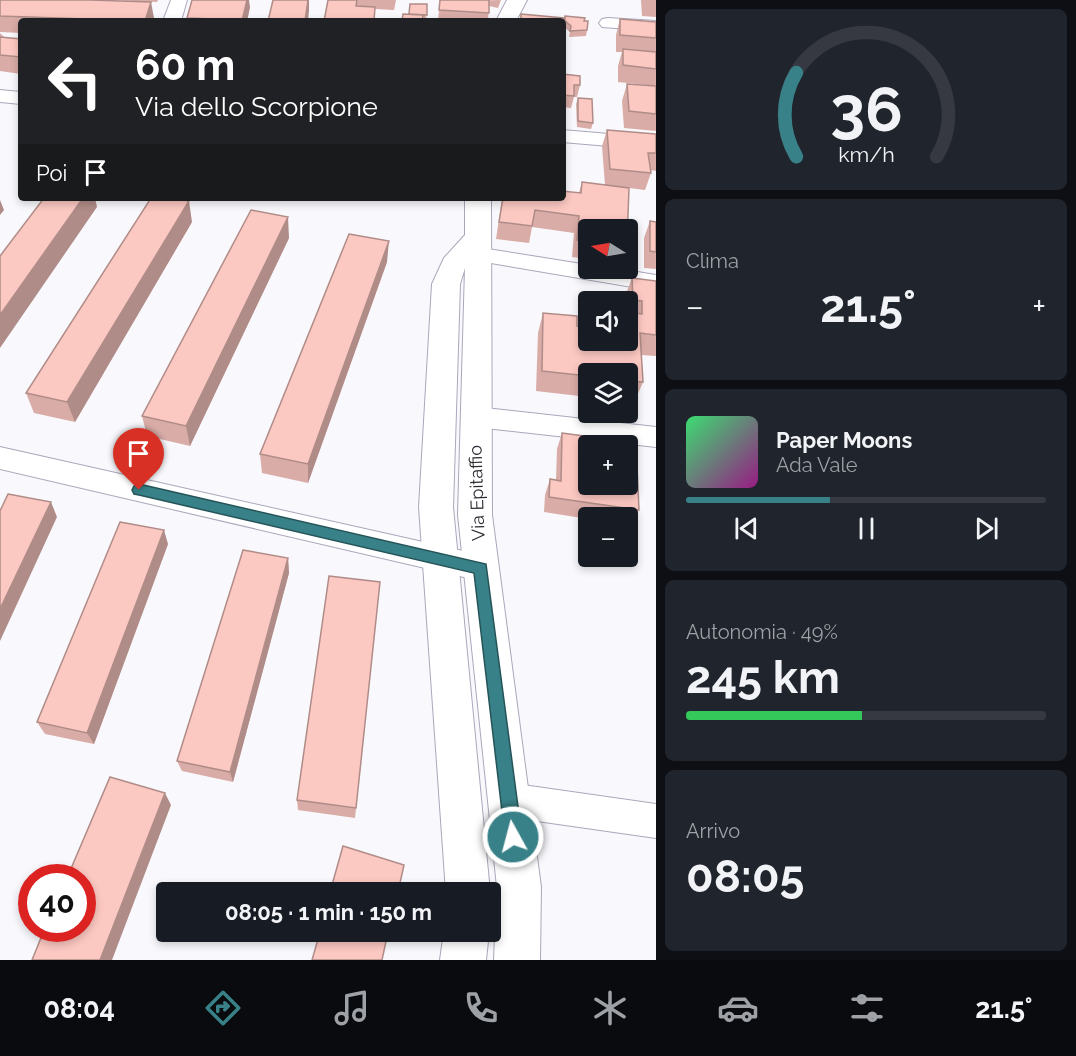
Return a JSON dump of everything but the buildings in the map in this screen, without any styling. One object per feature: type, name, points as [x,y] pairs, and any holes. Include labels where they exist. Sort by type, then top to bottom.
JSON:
[{"type":"street","points":[[173,18],[179,0]]},
{"type":"street","points":[[508,18],[517,0]]},
{"type":"street","points":[[608,23],[656,26]]},
{"type":"street","points":[[0,96],[18,98]]},
{"type":"street","points":[[566,136],[656,144]]},
{"type":"street","name":"Via Epitaffio","points":[[478,201],[472,248],[476,417],[475,515],[519,887],[517,960]]},
{"type":"street","points":[[472,248],[656,283]]},
{"type":"street","name":"Via Epitaffio","points":[[467,882],[440,559],[436,485],[446,284],[448,272],[454,260],[472,248]]},
{"type":"street","points":[[476,417],[656,437]]},
{"type":"street","points":[[0,458],[481,568]]},
{"type":"street","points":[[509,800],[656,821]]},
{"type":"street","points":[[463,960],[466,942]]},
{"type":"route","points":[[139,490],[481,568],[513,837]]}]
